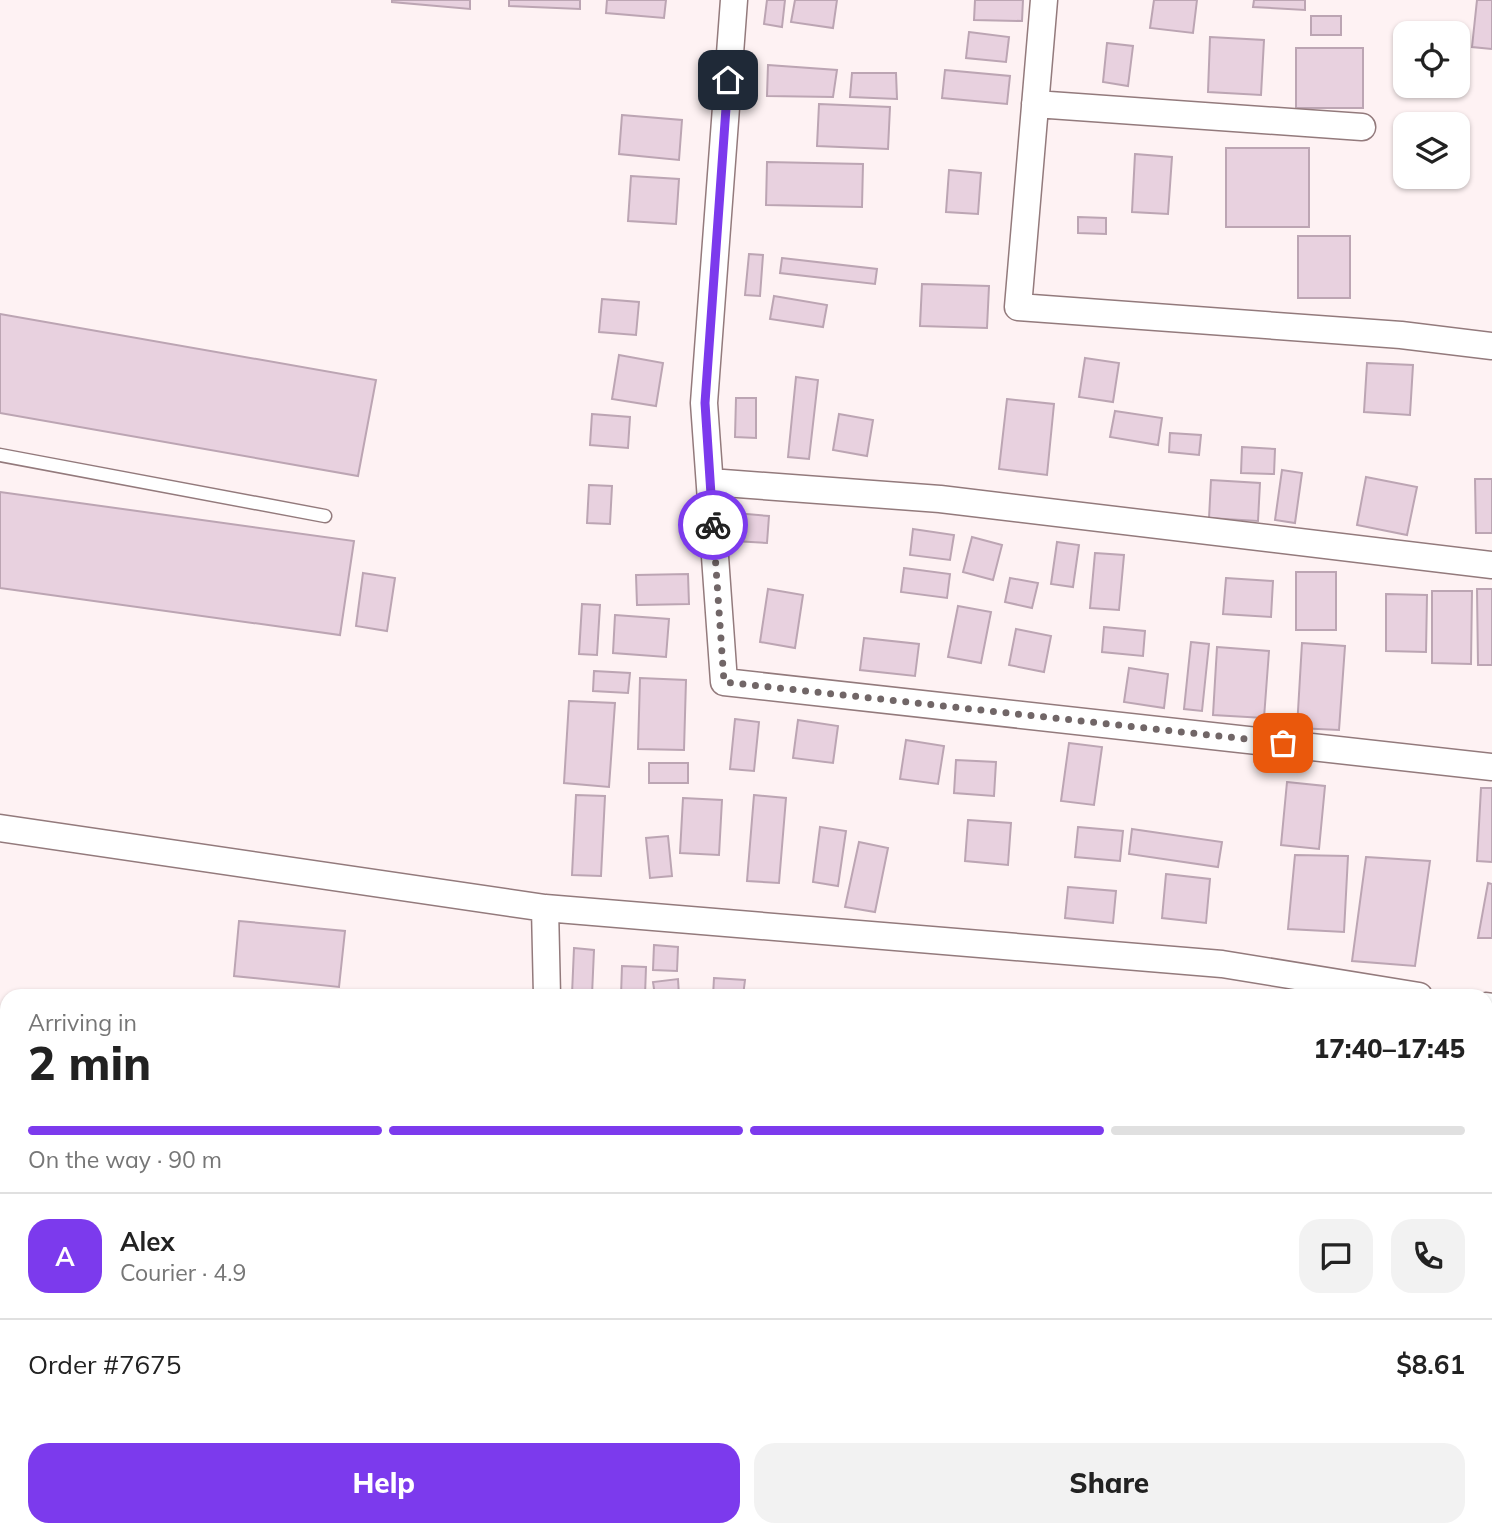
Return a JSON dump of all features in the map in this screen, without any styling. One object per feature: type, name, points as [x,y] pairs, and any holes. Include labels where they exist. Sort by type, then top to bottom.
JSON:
[{"type":"street","points":[[734,0],[705,403],[724,682],[1492,767]]},
{"type":"street","points":[[1044,0],[1018,307],[1401,335],[1492,346]]},
{"type":"street","points":[[1035,104],[1362,127]]},
{"type":"street","points":[[710,482],[940,499],[1492,565]]},
{"type":"street","points":[[0,828],[545,908],[1223,964],[1376,989]]},
{"type":"street","points":[[545,908],[547,989]]},
{"type":"lane","points":[[0,455],[325,516]]},
{"type":"building","points":[[470,0],[470,9],[392,2]]},
{"type":"building","points":[[509,0],[580,0],[580,9],[509,6]]},
{"type":"building","points":[[607,0],[666,0],[664,18],[606,13]]},
{"type":"building","points":[[767,0],[785,0],[782,27],[764,24]]},
{"type":"building","points":[[795,0],[837,0],[833,28],[791,22]]},
{"type":"building","points":[[975,0],[1023,0],[1022,21],[974,20]]},
{"type":"building","points":[[1154,0],[1197,0],[1193,33],[1150,28]]},
{"type":"building","points":[[1254,0],[1305,0],[1305,10],[1253,7]]},
{"type":"building","points":[[1477,0],[1492,0],[1492,49],[1472,47]]},
{"type":"building","points":[[1311,16],[1341,16],[1341,35],[1311,35]]},
{"type":"building","points":[[969,32],[1009,37],[1006,62],[966,58]]},
{"type":"building","points":[[1210,37],[1264,40],[1261,95],[1208,92]]},
{"type":"building","points":[[1107,43],[1133,46],[1128,86],[1103,82]]},
{"type":"building","points":[[1296,48],[1363,48],[1363,108],[1296,108]]},
{"type":"building","points":[[768,65],[837,70],[833,97],[767,96]]},
{"type":"building","points":[[945,70],[1010,76],[1007,104],[942,98]]},
{"type":"building","points":[[852,73],[896,73],[897,99],[850,97]]},
{"type":"building","points":[[819,104],[890,107],[888,149],[817,146]]},
{"type":"building","points":[[622,115],[682,120],[679,160],[619,154]]},
{"type":"building","points":[[1226,148],[1309,148],[1309,227],[1226,227]]},
{"type":"building","points":[[1135,154],[1172,157],[1168,214],[1132,212]]},
{"type":"building","points":[[767,162],[863,164],[862,207],[766,205]]},
{"type":"building","points":[[949,170],[981,173],[978,214],[946,212]]},
{"type":"building","points":[[631,176],[679,179],[676,224],[628,221]]},
{"type":"building","points":[[1078,217],[1106,218],[1106,234],[1078,233]]},
{"type":"building","points":[[1298,236],[1350,236],[1350,298],[1298,298]]},
{"type":"building","points":[[749,254],[763,255],[760,296],[745,295]]},
{"type":"building","points":[[782,258],[877,269],[875,284],[780,273]]},
{"type":"building","points":[[922,284],[989,286],[987,328],[920,326]]},
{"type":"building","points":[[774,296],[827,305],[823,327],[770,319]]},
{"type":"building","points":[[602,299],[639,302],[636,335],[599,332]]},
{"type":"building","points":[[0,314],[376,380],[358,476],[0,413]]},
{"type":"building","points":[[619,355],[663,363],[656,406],[612,399]]},
{"type":"building","points":[[1085,358],[1119,363],[1113,402],[1079,397]]},
{"type":"building","points":[[1367,363],[1413,365],[1410,415],[1364,412]]},
{"type":"building","points":[[796,377],[818,380],[809,459],[788,457]]},
{"type":"building","points":[[736,398],[756,398],[756,438],[735,437]]},
{"type":"building","points":[[1007,399],[1054,404],[1047,475],[999,469]]},
{"type":"building","points":[[1115,411],[1162,418],[1158,445],[1110,437]]},
{"type":"building","points":[[592,414],[630,417],[628,448],[590,445]]},
{"type":"building","points":[[839,414],[873,420],[867,456],[833,450]]},
{"type":"building","points":[[1170,433],[1201,435],[1199,455],[1169,452]]},
{"type":"building","points":[[1242,447],[1275,449],[1274,474],[1241,473]]},
{"type":"building","points":[[1282,470],[1302,473],[1295,523],[1275,520]]},
{"type":"building","points":[[1366,477],[1417,487],[1407,535],[1357,525]]},
{"type":"building","points":[[1475,479],[1492,479],[1492,533],[1476,533]]},
{"type":"building","points":[[1211,480],[1260,483],[1258,521],[1209,518]]},
{"type":"building","points":[[589,485],[612,486],[610,524],[587,523]]},
{"type":"building","points":[[0,492],[354,541],[340,635],[0,588]]},
{"type":"building","points":[[735,513],[769,516],[767,543],[734,541]]},
{"type":"building","points":[[913,529],[954,535],[950,560],[910,555]]},
{"type":"building","points":[[972,537],[1002,545],[993,580],[963,572]]},
{"type":"building","points":[[1057,542],[1079,545],[1073,587],[1051,584]]},
{"type":"building","points":[[1095,553],[1124,555],[1119,610],[1090,608]]},
{"type":"building","points":[[904,568],[950,574],[947,598],[901,592]]},
{"type":"building","points":[[1296,572],[1336,572],[1336,630],[1296,630]]},
{"type":"building","points":[[363,573],[395,578],[387,631],[356,626]]},
{"type":"building","points":[[688,574],[689,604],[637,605],[636,575]]},
{"type":"building","points":[[1010,578],[1038,583],[1032,608],[1005,602]]},
{"type":"building","points":[[1226,578],[1273,581],[1271,617],[1223,614]]},
{"type":"building","points":[[768,589],[803,595],[795,648],[760,642]]},
{"type":"building","points":[[1477,589],[1492,589],[1492,665],[1478,665]]},
{"type":"building","points":[[1432,591],[1472,591],[1471,664],[1432,663]]},
{"type":"building","points":[[1386,594],[1427,595],[1426,652],[1386,651]]},
{"type":"building","points":[[582,604],[600,605],[597,655],[579,654]]},
{"type":"building","points":[[958,606],[991,612],[981,663],[948,657]]},
{"type":"building","points":[[615,615],[669,619],[666,657],[613,653]]},
{"type":"building","points":[[1104,627],[1145,631],[1143,656],[1102,652]]},
{"type":"building","points":[[1016,629],[1051,636],[1044,672],[1009,665]]},
{"type":"building","points":[[864,638],[919,644],[915,676],[860,670]]},
{"type":"building","points":[[1191,642],[1209,644],[1202,711],[1184,709]]},
{"type":"building","points":[[1302,643],[1345,646],[1339,730],[1297,728]]},
{"type":"building","points":[[1217,647],[1269,651],[1264,718],[1213,715]]},
{"type":"building","points":[[1129,668],[1168,674],[1164,708],[1124,702]]},
{"type":"building","points":[[594,671],[630,673],[628,693],[593,691]]},
{"type":"building","points":[[640,678],[686,680],[684,750],[638,749]]},
{"type":"building","points":[[569,701],[615,703],[609,787],[564,783]]},
{"type":"building","points":[[735,719],[759,722],[754,771],[730,769]]},
{"type":"building","points":[[798,720],[838,726],[833,763],[793,758]]},
{"type":"building","points":[[906,740],[944,746],[938,784],[900,779]]},
{"type":"building","points":[[1069,743],[1102,747],[1094,805],[1061,801]]},
{"type":"building","points":[[956,760],[996,762],[994,796],[954,793]]},
{"type":"building","points":[[649,763],[688,763],[688,783],[649,783]]},
{"type":"building","points":[[1287,782],[1325,786],[1319,849],[1281,845]]},
{"type":"building","points":[[1481,788],[1492,788],[1492,862],[1477,861]]},
{"type":"building","points":[[576,795],[605,796],[601,876],[572,875]]},
{"type":"building","points":[[754,795],[786,798],[779,883],[747,881]]},
{"type":"building","points":[[683,798],[722,800],[719,855],[680,853]]},
{"type":"building","points":[[968,820],[1011,823],[1008,865],[965,861]]},
{"type":"building","points":[[820,827],[846,831],[838,886],[813,882]]},
{"type":"building","points":[[1078,827],[1123,831],[1120,861],[1075,857]]},
{"type":"building","points":[[1132,829],[1222,842],[1218,867],[1129,854]]},
{"type":"building","points":[[668,836],[672,876],[650,878],[646,838]]},
{"type":"building","points":[[859,842],[888,848],[875,912],[845,907]]},
{"type":"building","points":[[1295,855],[1348,856],[1344,932],[1288,929]]},
{"type":"building","points":[[1366,857],[1430,861],[1415,966],[1352,961]]},
{"type":"building","points":[[1166,874],[1210,879],[1206,923],[1162,918]]},
{"type":"building","points":[[1488,883],[1492,884],[1492,938],[1478,938]]},
{"type":"building","points":[[1068,887],[1116,891],[1113,923],[1065,918]]},
{"type":"building","points":[[239,921],[345,931],[339,987],[234,976]]},
{"type":"building","points":[[654,945],[678,947],[677,971],[653,970]]},
{"type":"building","points":[[574,948],[594,950],[592,989],[572,989]]},
{"type":"building","points":[[622,966],[646,967],[645,989],[621,989]]},
{"type":"building","points":[[714,978],[745,980],[744,989],[713,989]]},
{"type":"building","points":[[678,979],[679,989],[654,989],[653,982]]},
{"type":"way so far","points":[[713,525],[724,682],[1283,743]]},
{"type":"route","points":[[713,525],[705,403],[728,80]]}]
